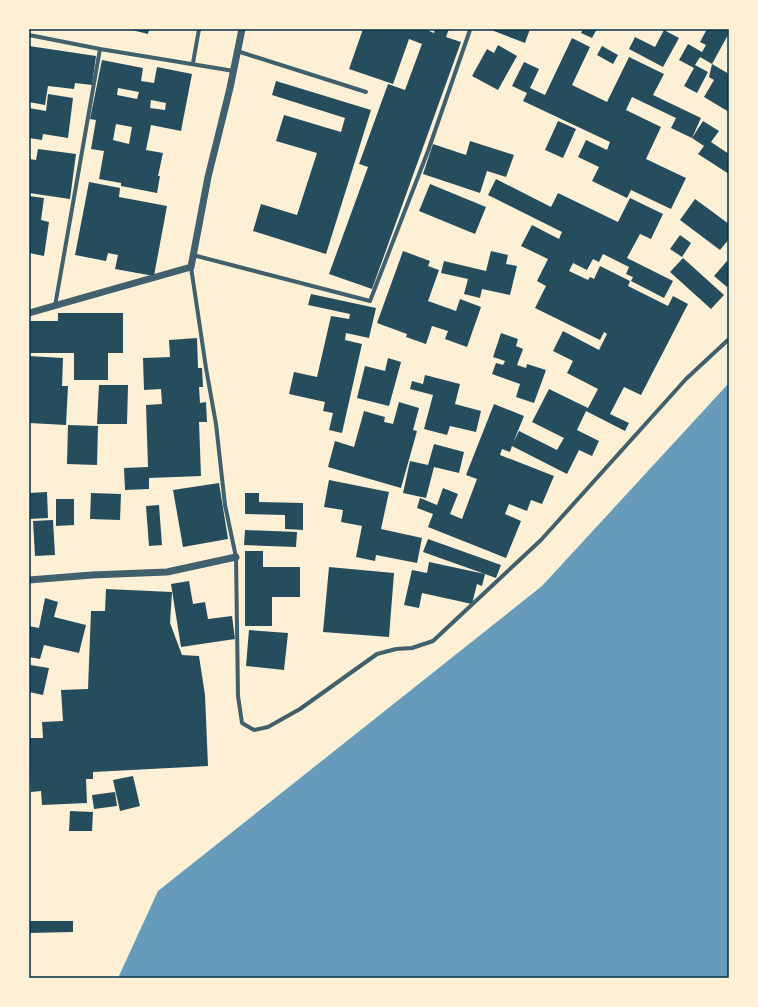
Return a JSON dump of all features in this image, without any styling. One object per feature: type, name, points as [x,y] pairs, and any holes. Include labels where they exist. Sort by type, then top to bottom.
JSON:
[{"type":"street","points":[[193,63],[199,29]]},
{"type":"street","points":[[242,29],[234,71],[208,177],[191,267],[216,424],[225,505],[236,557],[238,696],[242,723],[254,730],[268,727],[300,709],[377,654],[396,649],[412,648],[432,641],[490,589],[541,540],[686,379],[729,339]]},
{"type":"street","points":[[193,255],[370,301],[428,151],[470,30],[469,29]]},
{"type":"street","points":[[29,35],[100,49],[193,63],[234,71]]},
{"type":"street","points":[[55,306],[100,49]]},
{"type":"street","points":[[237,51],[366,92]]},
{"type":"street","points":[[29,313],[191,267]]},
{"type":"street","points":[[29,580],[92,575],[167,572],[236,557]]},
{"type":"water","points":[[729,383],[729,978],[118,978],[158,891],[542,586]]},
{"type":"building","points":[[128,29],[149,29],[148,34]]},
{"type":"building","points":[[363,29],[424,29],[434,33],[435,29],[449,29],[446,37],[461,42],[372,289],[329,274],[368,167],[359,164],[388,84],[405,90],[422,44],[409,39],[393,84],[349,69]]},
{"type":"building","points":[[489,29],[530,29],[525,43]]},
{"type":"building","points":[[583,29],[597,29],[592,38],[581,33]]},
{"type":"building","points":[[707,29],[729,29],[729,33],[712,64],[700,57],[695,65],[708,72],[697,93],[684,86],[694,68],[679,60],[688,44],[702,52],[706,45],[700,42]]},
{"type":"building","points":[[664,30],[679,38],[663,67],[629,49],[635,37],[655,47]]},
{"type":"building","points":[[572,38],[590,47],[572,85],[607,102],[629,57],[664,74],[653,95],[701,118],[692,138],[671,128],[676,118],[632,97],[626,110],[661,127],[646,159],[686,178],[671,209],[631,190],[627,198],[592,181],[599,167],[578,157],[586,140],[607,150],[610,142],[523,101],[527,93],[512,86],[524,62],[539,69],[530,88],[545,95]]},
{"type":"building","points":[[498,45],[517,56],[498,90],[472,76],[487,49],[494,53]]},
{"type":"building","points":[[29,46],[96,56],[92,85],[75,83],[74,89],[48,86],[45,105],[29,102]]},
{"type":"building","points":[[602,46],[618,55],[613,64],[597,55]]},
{"type":"building","points":[[102,60],[143,68],[141,81],[154,83],[157,67],[192,74],[181,131],[151,125],[146,150],[163,153],[158,176],[160,176],[157,193],[121,186],[121,183],[99,179],[104,151],[91,149],[96,120],[90,119]],"holes":[[[118,88],[139,92],[137,99],[117,95]],[[151,100],[166,103],[165,110],[150,108]],[[116,124],[132,127],[129,144],[113,140]]]},
{"type":"building","points":[[712,64],[729,74],[729,112],[704,97],[714,80],[709,77]]},
{"type":"building","points":[[276,81],[371,110],[326,254],[253,231],[261,204],[297,215],[317,153],[276,141],[284,115],[341,132],[345,118],[272,95]]},
{"type":"building","points":[[48,94],[73,98],[68,138],[43,134],[42,140],[29,138],[29,108],[46,111]]},
{"type":"building","points":[[558,121],[576,129],[563,158],[545,150]]},
{"type":"building","points":[[703,121],[719,131],[711,142],[729,154],[729,174],[698,154],[704,146],[692,138]]},
{"type":"building","points":[[470,141],[514,155],[506,177],[487,171],[480,193],[423,174],[433,144],[466,155]]},
{"type":"building","points":[[38,149],[76,154],[70,199],[29,193],[29,159],[36,160]]},
{"type":"building","points":[[496,179],[551,207],[558,193],[618,222],[630,198],[663,214],[651,239],[640,234],[627,258],[673,281],[664,298],[631,281],[633,277],[626,274],[629,267],[603,254],[599,262],[593,259],[587,270],[573,263],[569,271],[588,280],[590,277],[594,279],[600,266],[630,281],[628,286],[668,306],[673,296],[688,304],[641,395],[624,387],[610,414],[629,423],[625,431],[586,411],[577,430],[599,441],[592,456],[579,450],[567,474],[512,446],[510,452],[502,449],[500,455],[554,476],[542,504],[531,500],[527,511],[509,504],[505,514],[521,521],[506,558],[428,527],[433,514],[417,508],[420,498],[437,505],[443,488],[458,494],[450,514],[462,519],[477,479],[466,475],[494,404],[524,416],[513,443],[519,431],[557,450],[564,438],[532,422],[549,389],[588,408],[598,389],[567,373],[573,361],[553,351],[563,331],[599,350],[607,334],[604,332],[600,340],[535,308],[546,286],[537,281],[548,259],[521,246],[532,225],[559,239],[562,232],[488,195]]},
{"type":"building","points":[[89,182],[120,188],[119,197],[167,206],[154,276],[115,269],[118,255],[108,253],[106,261],[75,255]]},
{"type":"building","points":[[430,184],[486,207],[475,234],[419,211]]},
{"type":"building","points":[[29,196],[44,198],[41,220],[49,222],[44,256],[29,253]]},
{"type":"building","points":[[695,199],[729,224],[729,239],[720,250],[680,220]]},
{"type":"building","points":[[680,235],[691,243],[682,257],[670,249]]},
{"type":"building","points":[[403,251],[430,261],[428,266],[439,270],[428,301],[456,311],[460,299],[481,307],[467,347],[445,339],[448,331],[432,326],[426,344],[406,337],[407,334],[377,323]]},
{"type":"building","points":[[491,251],[508,255],[506,264],[517,266],[510,295],[482,289],[480,298],[464,294],[468,279],[441,273],[444,261],[486,271]]},
{"type":"building","points":[[683,258],[724,295],[711,309],[670,272]]},
{"type":"building","points":[[727,261],[729,263],[729,285],[727,287],[714,276]]},
{"type":"building","points":[[311,294],[376,308],[369,338],[346,333],[345,340],[362,344],[342,433],[329,430],[333,413],[323,411],[325,402],[289,394],[294,372],[317,377],[331,316],[349,319],[350,314],[308,305]]},
{"type":"building","points":[[58,313],[123,313],[123,353],[108,353],[108,380],[74,380],[74,353],[30,353],[30,321],[58,321]]},
{"type":"building","points":[[501,333],[518,339],[516,346],[523,349],[517,365],[526,368],[527,364],[546,370],[534,403],[516,397],[520,384],[492,374],[496,363],[503,365],[505,361],[493,357]]},
{"type":"building","points":[[197,338],[198,368],[202,368],[203,387],[199,387],[200,403],[206,402],[207,422],[199,422],[201,476],[149,478],[149,489],[125,490],[124,468],[148,467],[146,405],[162,404],[161,389],[144,390],[143,358],[170,357],[169,340]]},
{"type":"building","points":[[29,356],[63,358],[62,386],[68,386],[66,425],[29,423]]},
{"type":"building","points":[[388,358],[401,362],[389,406],[357,398],[365,366],[385,371]]},
{"type":"building","points":[[425,375],[460,384],[455,404],[481,411],[476,432],[450,426],[447,435],[424,429],[433,395],[410,389],[412,381],[423,384]]},
{"type":"building","points":[[99,385],[128,385],[127,424],[97,424]]},
{"type":"building","points":[[399,402],[419,408],[413,430],[417,431],[401,488],[328,467],[335,441],[354,447],[364,411],[385,417],[384,422],[393,424]]},
{"type":"building","points":[[68,425],[98,426],[97,465],[67,464]]},
{"type":"building","points":[[434,444],[464,452],[459,473],[434,467],[426,498],[403,493],[410,461],[428,465]]},
{"type":"building","points":[[329,480],[389,492],[381,529],[422,538],[417,563],[376,555],[375,561],[356,557],[362,526],[341,522],[343,510],[324,507]]},
{"type":"building","points":[[219,483],[228,539],[183,547],[173,490]]},
{"type":"building","points":[[47,492],[48,518],[29,519],[29,493]]},
{"type":"building","points":[[91,493],[121,494],[120,520],[90,519]]},
{"type":"building","points":[[245,493],[259,493],[259,502],[303,503],[303,530],[285,529],[285,515],[245,514]]},
{"type":"building","points":[[56,499],[74,499],[74,525],[56,526]]},
{"type":"building","points":[[159,505],[162,545],[149,546],[146,506]]},
{"type":"building","points":[[53,520],[55,555],[35,556],[33,521]]},
{"type":"building","points":[[245,530],[297,532],[296,547],[244,545]]},
{"type":"building","points":[[428,539],[501,565],[496,578],[423,552]]},
{"type":"building","points":[[245,551],[263,551],[263,567],[300,567],[300,597],[272,597],[272,626],[245,626]]},
{"type":"building","points":[[429,562],[485,574],[482,586],[477,584],[472,604],[422,593],[419,608],[404,605],[412,570],[427,573]]},
{"type":"building","points":[[329,567],[394,573],[389,637],[323,632]]},
{"type":"building","points":[[189,581],[193,604],[205,602],[208,619],[232,616],[235,639],[181,647],[171,584]]},
{"type":"building","points":[[106,589],[172,592],[170,623],[182,655],[199,656],[205,695],[208,766],[93,772],[93,779],[86,779],[87,803],[42,805],[41,791],[31,792],[29,771],[29,738],[43,738],[42,722],[63,721],[61,690],[88,689],[91,611],[105,611]]},
{"type":"building","points":[[45,598],[58,602],[54,617],[86,625],[79,653],[44,645],[40,659],[29,657],[29,626],[39,628]]},
{"type":"building","points":[[249,630],[288,633],[284,670],[246,666]]},
{"type":"building","points":[[30,665],[49,668],[43,695],[29,692]]},
{"type":"building","points":[[133,776],[140,806],[120,811],[113,780]]},
{"type":"building","points":[[115,792],[117,806],[94,809],[92,795]]},
{"type":"building","points":[[70,811],[93,812],[92,831],[69,831]]},
{"type":"building","points":[[29,921],[73,921],[73,932],[29,933]]}]
